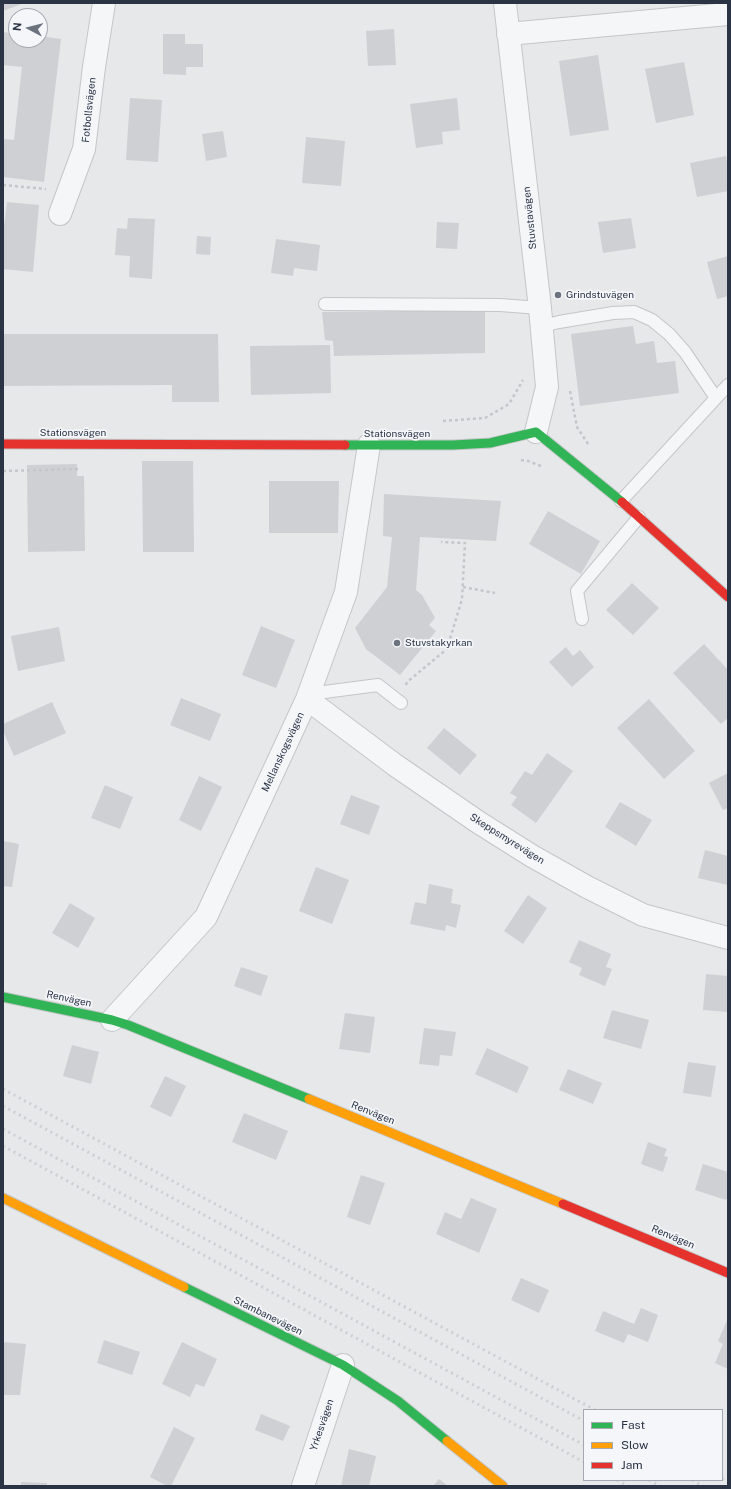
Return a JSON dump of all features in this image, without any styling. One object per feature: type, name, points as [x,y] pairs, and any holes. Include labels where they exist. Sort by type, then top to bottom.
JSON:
[{"type":"street","name":"Fotbollsvägen","points":[[60,214],[84,149],[94,67],[104,3]]},
{"type":"street","name":"Stuvstavägen","points":[[505,3],[541,317],[547,387],[536,432]]},
{"type":"street","points":[[508,34],[728,14]]},
{"type":"street","points":[[536,432],[621,501],[728,597]]},
{"type":"street","name":"Stationsvägen","points":[[3,444],[453,445],[490,443],[536,432]]},
{"type":"street","name":"Mellanskogsvägen","points":[[112,1020],[206,917],[308,696],[346,592],[369,445]]},
{"type":"street","name":"Skeppsmyrevägen","points":[[308,696],[395,765],[478,822],[532,856],[642,915],[728,938]]},
{"type":"street","name":"Renvägen","points":[[3,997],[112,1020],[128,1025],[404,1137],[728,1273]]},
{"type":"street","name":"Stambanevägen","points":[[3,1198],[343,1365],[398,1401],[503,1486]]},
{"type":"street","name":"Yrkesvägen","points":[[303,1486],[312,1454],[343,1365]]},
{"type":"lane","points":[[326,304],[500,305],[559,322],[613,313],[634,312],[652,320],[669,334],[685,352],[716,398]]},
{"type":"lane","points":[[621,501],[728,385]]},
{"type":"lane","points":[[582,619],[577,591],[639,517]]},
{"type":"lane","points":[[308,696],[378,685],[401,703]]},
{"type":"path","points":[[3,185],[42,188]]},
{"type":"path","points":[[442,421],[485,418],[509,404],[524,378]]},
{"type":"path","points":[[3,471],[20,471]]},
{"type":"path","points":[[401,703],[407,682],[446,649],[462,599],[465,543],[441,542]]},
{"type":"path","points":[[463,587],[495,593]]},
{"type":"building","points":[[3,3],[24,3],[8,8],[3,11]]},
{"type":"building","points":[[394,29],[396,65],[368,66],[366,31]]},
{"type":"building","points":[[3,32],[8,33],[8,48],[48,48],[48,37],[61,39],[44,182],[3,177],[3,139],[14,140],[22,67],[3,65]]},
{"type":"building","points":[[163,34],[185,34],[185,44],[203,44],[203,67],[186,67],[186,75],[163,74]]},
{"type":"building","points":[[598,55],[609,130],[570,136],[559,61]]},
{"type":"building","points":[[684,62],[694,115],[656,123],[645,69]]},
{"type":"building","points":[[130,98],[162,100],[158,162],[126,160]]},
{"type":"building","points":[[457,98],[460,130],[442,132],[443,144],[416,148],[410,104]]},
{"type":"building","points":[[223,131],[227,157],[206,161],[202,134]]},
{"type":"building","points":[[306,137],[345,141],[341,186],[302,183]]},
{"type":"building","points":[[726,156],[728,168],[728,191],[697,197],[690,163]]},
{"type":"building","points":[[7,202],[39,205],[33,272],[3,269],[3,235]]},
{"type":"building","points":[[128,218],[155,219],[152,279],[129,277],[130,256],[115,255],[117,228],[127,229]]},
{"type":"building","points":[[631,218],[636,248],[603,253],[598,222]]},
{"type":"building","points":[[437,222],[459,223],[457,249],[436,248]]},
{"type":"building","points":[[197,236],[211,237],[210,255],[196,254]]},
{"type":"building","points":[[276,239],[320,245],[317,271],[294,268],[293,276],[271,273]]},
{"type":"building","points":[[728,256],[728,296],[717,299],[707,262]]},
{"type":"building","points":[[485,310],[485,353],[334,356],[333,341],[325,340],[322,312]]},
{"type":"building","points":[[633,326],[636,344],[654,341],[657,363],[675,361],[679,393],[580,406],[571,334]]},
{"type":"building","points":[[3,334],[218,334],[219,402],[172,402],[172,385],[3,386]]},
{"type":"building","points":[[330,345],[331,393],[251,395],[250,346]]},
{"type":"building","points":[[142,461],[193,461],[194,552],[143,552]]},
{"type":"building","points":[[77,464],[77,476],[84,476],[85,551],[28,552],[27,465]]},
{"type":"building","points":[[269,481],[339,481],[338,533],[269,533]]},
{"type":"building","points":[[384,494],[501,501],[496,541],[420,537],[416,590],[422,595],[435,618],[429,625],[436,631],[400,675],[366,649],[355,628],[387,587],[392,537],[383,536]]},
{"type":"building","points":[[548,511],[600,541],[581,574],[529,544]]},
{"type":"building","points":[[632,583],[659,608],[633,635],[606,610]]},
{"type":"building","points":[[261,626],[295,640],[276,688],[242,675]]},
{"type":"building","points":[[59,627],[65,661],[18,671],[11,636]]},
{"type":"building","points":[[704,644],[728,670],[728,718],[721,724],[673,673]]},
{"type":"building","points":[[566,647],[573,656],[580,650],[594,667],[572,687],[549,662]]},
{"type":"building","points":[[181,698],[221,714],[210,741],[170,725]]},
{"type":"building","points":[[649,699],[695,751],[664,779],[617,728]]},
{"type":"building","points":[[52,702],[66,733],[14,756],[3,731],[3,724]]},
{"type":"building","points":[[444,728],[477,755],[460,775],[427,748]]},
{"type":"building","points":[[547,753],[573,771],[536,823],[511,805],[517,797],[510,793],[525,771],[532,775]]},
{"type":"building","points":[[728,773],[728,808],[723,810],[709,783]]},
{"type":"building","points":[[199,776],[222,787],[201,831],[179,820]]},
{"type":"building","points":[[105,785],[133,797],[120,829],[91,818]]},
{"type":"building","points":[[351,795],[380,806],[369,835],[340,824]]},
{"type":"building","points":[[620,802],[652,820],[636,846],[605,827]]},
{"type":"building","points":[[3,841],[19,844],[12,887],[3,886]]},
{"type":"building","points":[[705,850],[728,856],[728,885],[698,878]]},
{"type":"building","points":[[316,867],[349,880],[332,924],[299,911]]},
{"type":"building","points":[[429,884],[453,889],[451,903],[461,905],[456,928],[446,925],[445,931],[410,924],[415,902],[426,904]]},
{"type":"building","points":[[528,895],[547,908],[523,944],[504,931]]},
{"type":"building","points":[[70,903],[95,918],[78,948],[52,933]]},
{"type":"building","points":[[579,940],[611,954],[606,967],[612,969],[605,986],[579,975],[582,968],[569,962]]},
{"type":"building","points":[[241,967],[268,976],[261,996],[234,986]]},
{"type":"building","points":[[706,974],[728,976],[728,1012],[703,1010]]},
{"type":"building","points":[[612,1010],[649,1020],[641,1049],[603,1038]]},
{"type":"building","points":[[345,1013],[375,1017],[370,1053],[339,1049]]},
{"type":"building","points":[[424,1028],[456,1032],[452,1056],[440,1055],[439,1066],[419,1064]]},
{"type":"building","points":[[72,1045],[99,1052],[91,1084],[63,1076]]},
{"type":"building","points":[[487,1048],[529,1067],[517,1093],[475,1074]]},
{"type":"building","points":[[688,1062],[716,1066],[711,1097],[683,1093]]},
{"type":"building","points":[[568,1069],[602,1083],[593,1104],[559,1090]]},
{"type":"building","points":[[165,1076],[186,1086],[171,1117],[150,1107]]},
{"type":"building","points":[[244,1113],[288,1131],[276,1160],[232,1142]]},
{"type":"building","points":[[648,1142],[667,1149],[664,1156],[668,1157],[663,1172],[641,1164]]},
{"type":"building","points":[[703,1164],[728,1172],[728,1196],[726,1200],[695,1190]]},
{"type":"building","points":[[361,1175],[385,1183],[370,1225],[347,1217]]},
{"type":"building","points":[[471,1198],[497,1209],[479,1253],[436,1234],[445,1212],[461,1219]]},
{"type":"building","points":[[521,1278],[549,1290],[539,1313],[511,1300]]},
{"type":"building","points":[[641,1308],[658,1315],[648,1342],[628,1334],[624,1343],[595,1331],[603,1311],[634,1324]]},
{"type":"building","points":[[728,1318],[728,1369],[715,1363],[723,1344],[718,1341]]},
{"type":"building","points":[[104,1340],[140,1352],[132,1375],[97,1363]]},
{"type":"building","points":[[3,1342],[26,1344],[20,1395],[3,1395]]},
{"type":"building","points":[[182,1342],[217,1359],[204,1387],[196,1384],[190,1397],[162,1384]]},
{"type":"building","points":[[261,1414],[290,1426],[283,1441],[255,1430]]},
{"type":"building","points":[[174,1427],[195,1438],[171,1486],[167,1486],[150,1477]]},
{"type":"building","points":[[349,1449],[376,1456],[369,1486],[341,1486]]},
{"type":"building","points":[[439,1479],[448,1486],[433,1486]]},
{"type":"building","points":[[21,1482],[47,1483],[47,1486],[21,1486]]},
{"type":"railway","points":[[3,1089],[593,1409]]},
{"type":"railway","points":[[3,1106],[583,1420]]},
{"type":"railway","points":[[3,1129],[583,1444]]},
{"type":"railway","points":[[3,1146],[583,1461]]},
{"type":"railway","points":[[723,1480],[728,1482]]},
{"type":"railway","points":[[619,1481],[628,1486]]},
{"type":"railway","points":[[651,1481],[660,1486]]},
{"type":"railway","points":[[694,1481],[703,1486]]},
{"type":"traffic: fast","points":[[345,445],[453,445],[490,443],[536,432],[622,502]]},
{"type":"traffic: fast","points":[[3,997],[112,1020],[128,1025],[309,1099]]},
{"type":"traffic: fast","points":[[184,1287],[343,1365],[398,1401],[447,1441]]},
{"type":"traffic: slow","points":[[309,1099],[563,1204]]},
{"type":"traffic: slow","points":[[3,1198],[184,1287]]},
{"type":"traffic: slow","points":[[447,1441],[503,1486]]},
{"type":"traffic: jam","points":[[3,444],[345,445]]},
{"type":"traffic: jam","points":[[622,502],[728,597]]},
{"type":"traffic: jam","points":[[563,1204],[728,1273]]},
{"type":"place","name":"Grindstuvägen","points":[[558,295]]},
{"type":"place","name":"Stuvstakyrkan","points":[[397,643]]}]
